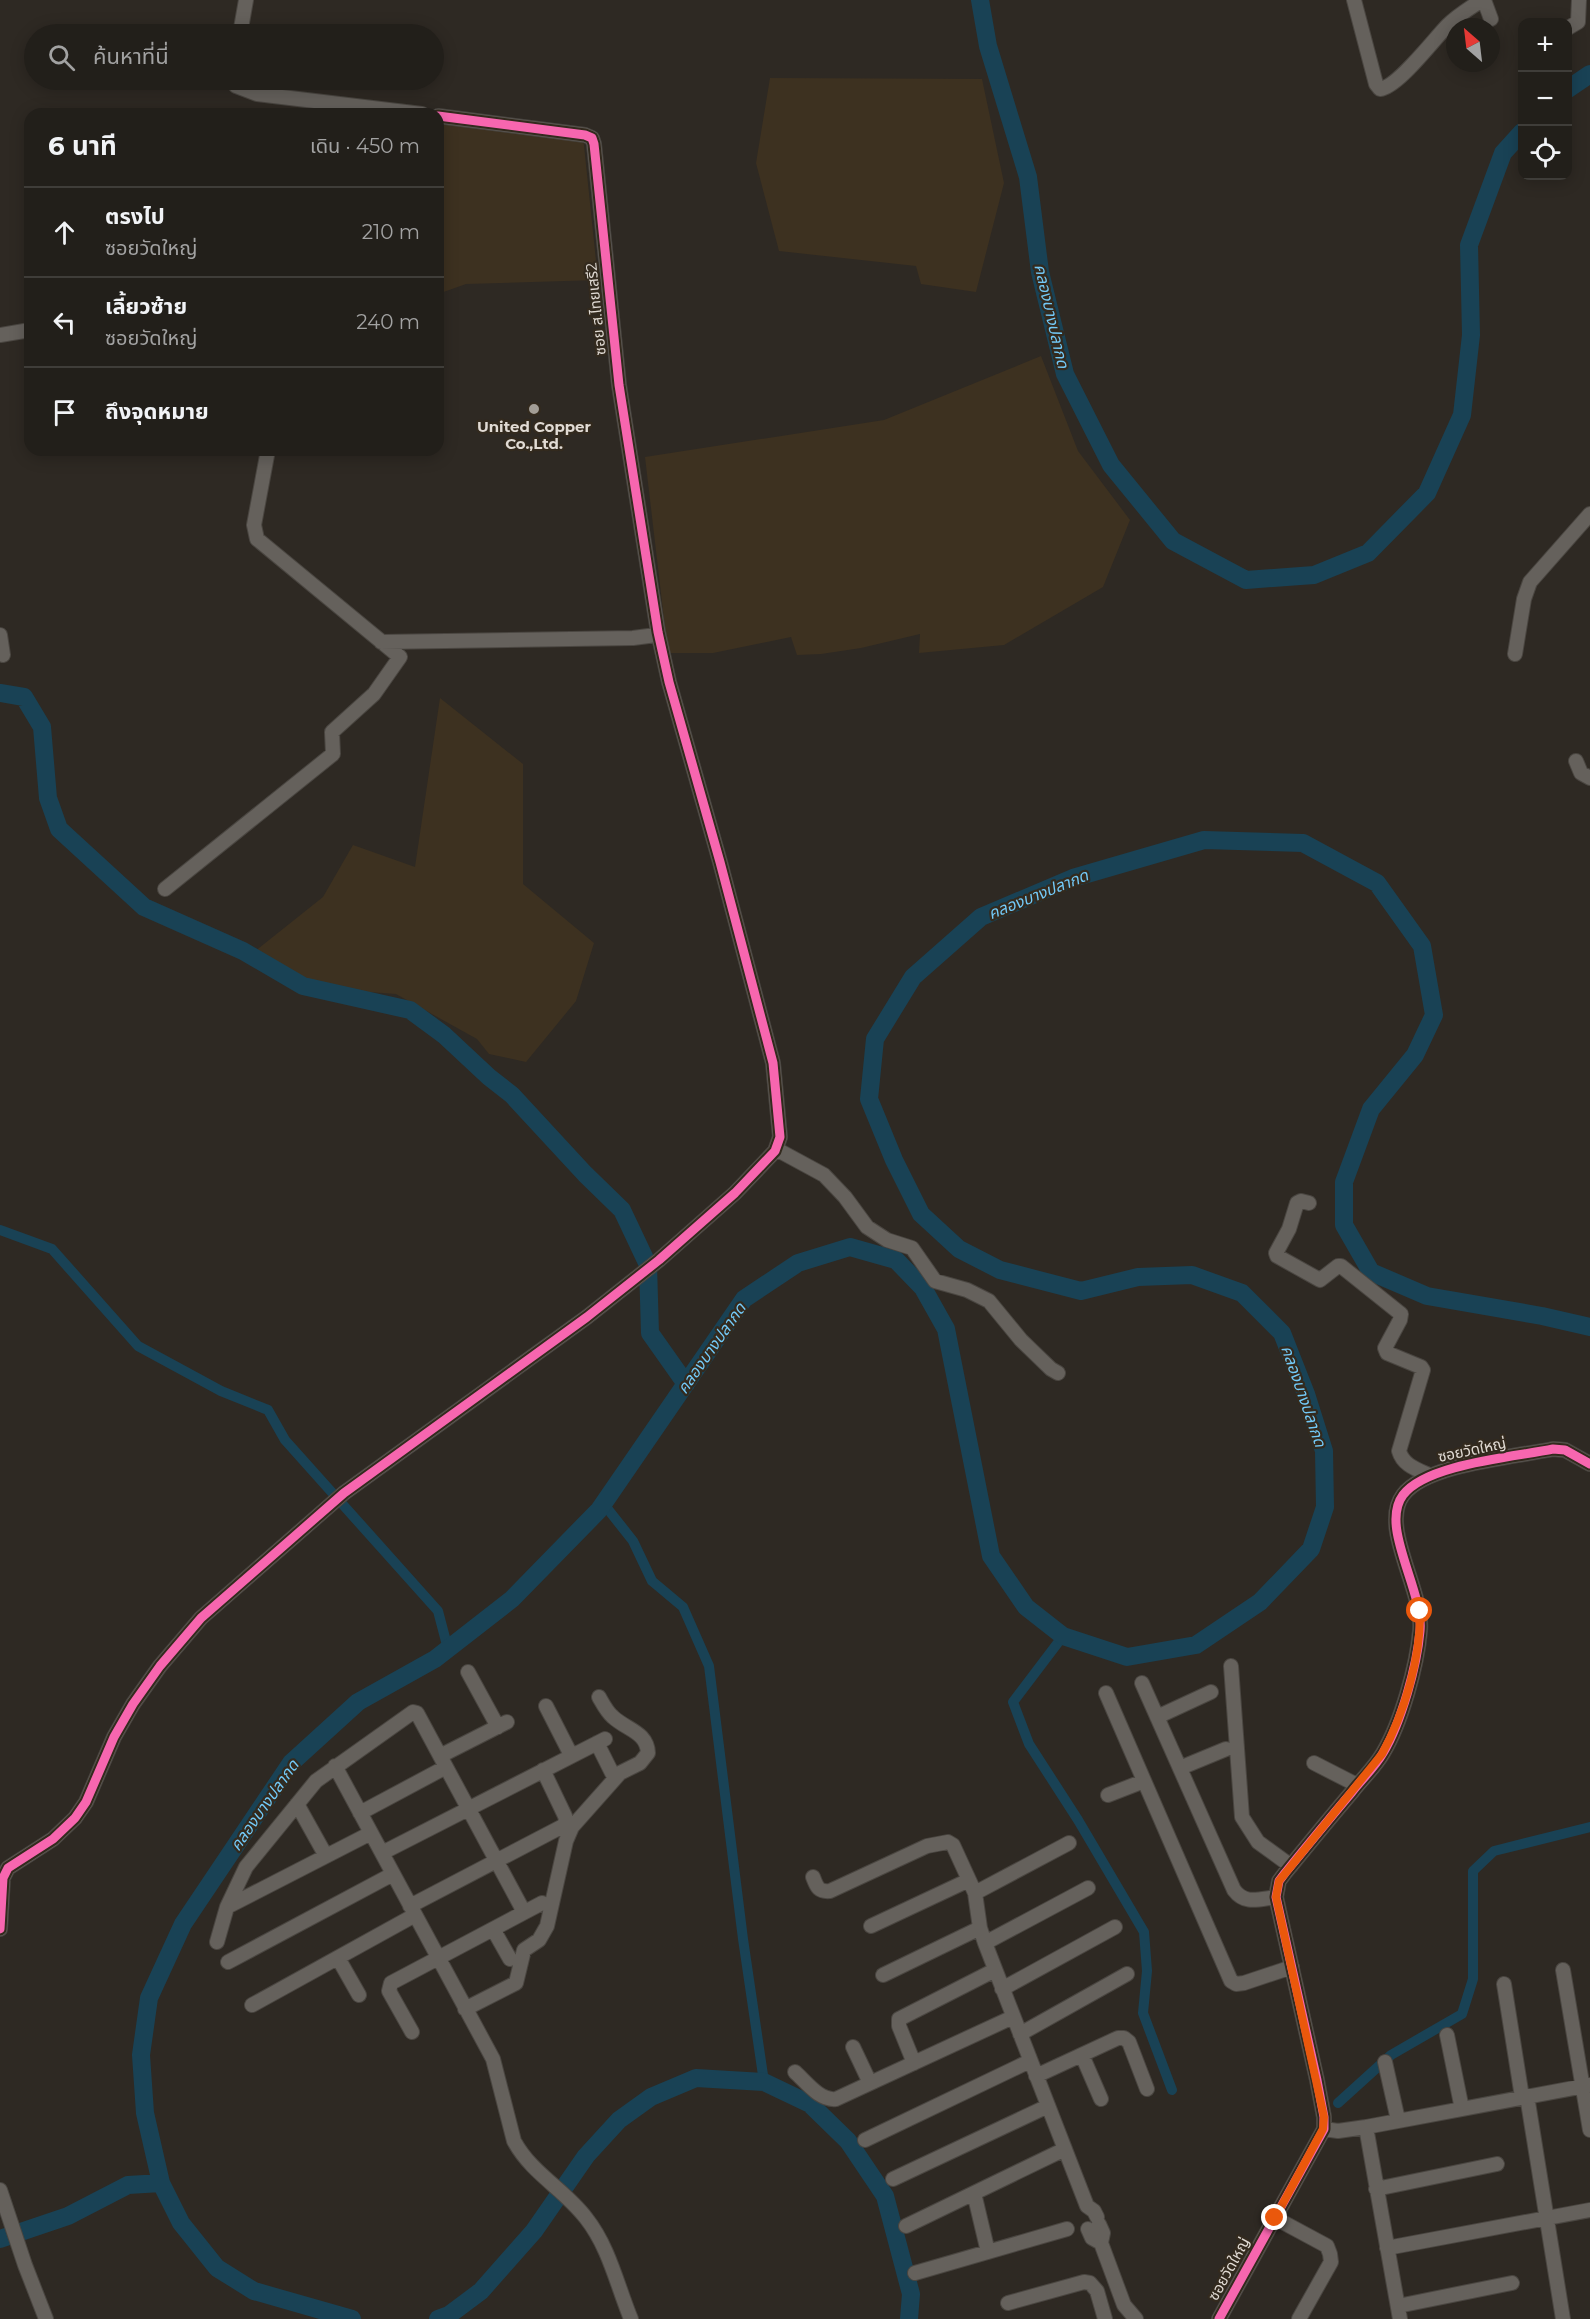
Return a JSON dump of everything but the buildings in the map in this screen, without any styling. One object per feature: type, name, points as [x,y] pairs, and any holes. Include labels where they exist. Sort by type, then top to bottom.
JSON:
[{"type":"street","points":[[242,24],[246,0]]},
{"type":"street","points":[[1354,0],[1376,84],[1380,89],[1401,75],[1459,15],[1483,0],[1491,18]]},
{"type":"street","points":[[1572,26],[1578,22],[1579,0]]},
{"type":"street","points":[[246,90],[331,108]]},
{"type":"street","name":"ซอย ส.ไทยเสรี2","points":[[444,117],[585,135],[592,138],[596,153],[619,385],[658,632]]},
{"type":"street","points":[[0,335],[24,331]]},
{"type":"street","points":[[165,889],[333,754],[332,732],[375,694],[400,657],[256,539],[254,525],[267,456]]},
{"type":"street","points":[[1515,654],[1524,599],[1530,582],[1590,514]]},
{"type":"street","points":[[0,1929],[3,1878],[8,1868],[53,1839],[75,1818],[86,1802],[121,1724],[133,1704],[160,1666],[201,1618],[344,1492],[570,1329],[659,1260],[735,1193],[776,1149],[780,1137],[773,1063],[720,862],[669,682],[658,632],[656,635],[633,638],[381,642]]},
{"type":"street","points":[[0,634],[3,655]]},
{"type":"street","points":[[1576,761],[1581,773],[1590,778]]},
{"type":"street","points":[[776,1149],[824,1175],[845,1197],[867,1227],[887,1240],[912,1248],[935,1281],[967,1290],[989,1301],[1021,1340],[1058,1373]]},
{"type":"street","points":[[1309,1203],[1301,1201],[1297,1203],[1290,1229],[1276,1253],[1277,1256],[1320,1280],[1341,1266],[1381,1300],[1399,1310],[1400,1320],[1384,1348],[1387,1353],[1421,1367],[1423,1370],[1399,1451],[1401,1459],[1406,1464],[1429,1475]]},
{"type":"street","name":"ซอยวัดใหญ่","points":[[1276,1897],[1279,1881],[1382,1754],[1395,1731],[1406,1696],[1420,1631],[1420,1611],[1395,1531],[1396,1509],[1402,1496],[1413,1484],[1447,1469],[1553,1449],[1565,1450],[1590,1464]]},
{"type":"street","points":[[1232,1666],[1242,1817],[1258,1842],[1291,1866]]},
{"type":"street","points":[[360,1813],[503,1725],[468,1672]]},
{"type":"street","points":[[1142,1683],[1240,1898],[1246,1900],[1276,1897],[1319,2090],[1323,2129],[1338,2131],[1366,2127],[1586,2086]]},
{"type":"street","points":[[1157,1717],[1211,1692]]},
{"type":"street","points":[[1106,1693],[1231,1981],[1236,1984],[1244,1983],[1292,1966]]},
{"type":"street","points":[[465,2009],[516,1983],[524,1950],[539,1940],[547,1926],[566,1841],[572,1827],[620,1773],[640,1764],[648,1753],[648,1744],[644,1737],[614,1718],[598,1697]]},
{"type":"street","points":[[546,1706],[571,1755]]},
{"type":"street","points":[[217,1942],[227,1907],[246,1867],[297,1804],[316,1782],[335,1766],[413,1712],[417,1713],[524,1912]]},
{"type":"street","points":[[382,1853],[601,1741],[612,1773]]},
{"type":"street","points":[[1180,1768],[1226,1749]]},
{"type":"street","points":[[1314,1763],[1358,1785]]},
{"type":"street","points":[[335,1766],[493,2059],[514,2140],[529,2163],[553,2187],[570,2198],[591,2224],[605,2247],[631,2319]]},
{"type":"street","points":[[252,2005],[338,1958],[496,1862],[563,1826],[566,1821],[543,1770]]},
{"type":"street","points":[[1108,1795],[1144,1781]]},
{"type":"street","points":[[297,1804],[326,1856]]},
{"type":"street","points":[[227,1907],[371,1833]]},
{"type":"street","points":[[813,1877],[818,1889],[830,1891],[927,1846],[948,1842],[957,1850],[975,1893],[980,1928],[1002,1989],[1086,2206],[1094,2211],[1092,2238],[1101,2242],[1124,2305],[1136,2319]]},
{"type":"street","points":[[975,1893],[1069,1843]]},
{"type":"street","points":[[228,1962],[393,1874]]},
{"type":"street","points":[[871,1926],[969,1880]]},
{"type":"street","points":[[985,1943],[1088,1888]]},
{"type":"street","points":[[412,2032],[389,1991],[391,1983],[542,1903]]},
{"type":"street","points":[[1002,1989],[1115,1927]]},
{"type":"street","points":[[883,1975],[980,1928]]},
{"type":"street","points":[[493,1929],[510,1959]]},
{"type":"street","points":[[338,1958],[359,1995]]},
{"type":"street","points":[[914,2063],[899,2026],[899,2019],[995,1970]]},
{"type":"street","points":[[1563,1970],[1586,2086],[1590,2130]]},
{"type":"street","points":[[1020,2034],[1127,1974]]},
{"type":"street","points":[[1504,1984],[1563,2319]]},
{"type":"street","points":[[795,2072],[828,2100],[836,2099],[1013,2017]]},
{"type":"street","points":[[1447,2035],[1462,2109]]},
{"type":"street","points":[[1036,2076],[1118,2038],[1124,2038],[1129,2042],[1147,2089]]},
{"type":"street","points":[[853,2047],[870,2083]]},
{"type":"street","points":[[1082,2055],[1101,2098]]},
{"type":"street","points":[[865,2140],[1030,2061]]},
{"type":"street","points":[[1385,2062],[1398,2120]]},
{"type":"street","points":[[894,2178],[1048,2106]]},
{"type":"street","points":[[1366,2127],[1399,2312],[1512,2283]]},
{"type":"street","name":"ซอยวัดใหญ่","points":[[1219,2319],[1323,2129]]},
{"type":"street","points":[[906,2226],[1065,2150]]},
{"type":"street","points":[[1376,2189],[1497,2164]]},
{"type":"street","points":[[0,2190],[46,2319]]},
{"type":"street","points":[[974,2193],[988,2252]]},
{"type":"street","points":[[1387,2248],[1590,2210]]},
{"type":"street","points":[[1275,2218],[1327,2246],[1329,2250],[1331,2262],[1299,2319]]},
{"type":"street","points":[[915,2273],[1066,2229]]},
{"type":"street","points":[[1008,2303],[1084,2282],[1090,2283],[1097,2291],[1105,2319]]},
{"type":"shaded area","points":[[770,78],[982,79],[1004,183],[976,292],[921,284],[916,266],[779,251],[756,163]]},
{"type":"shaded area","points":[[444,120],[583,136],[598,280],[466,284],[444,292]]},
{"type":"shaded area","points":[[1041,356],[1078,451],[1130,520],[1103,587],[1004,645],[919,653],[920,634],[861,648],[797,655],[791,637],[713,653],[668,653],[645,457],[884,420]]},
{"type":"shaded area","points":[[440,698],[523,764],[523,884],[594,943],[576,1001],[526,1062],[489,1054],[477,1039],[396,994],[329,989],[249,956],[323,897],[353,845],[415,867]]},
{"type":"waterway","name":"คลองบางปลากด","points":[[980,0],[988,46],[1028,177],[1040,272],[1065,374],[1111,465],[1173,541],[1246,580],[1314,575],[1368,553],[1427,493],[1462,415],[1471,335],[1469,245],[1503,153],[1518,136]]},
{"type":"waterway","name":"คลองบางปลากด","points":[[1572,86],[1590,74]]},
{"type":"waterway","points":[[0,693],[24,697],[42,727],[48,798],[59,829],[144,907],[243,951],[303,986],[410,1010],[444,1035],[512,1095],[585,1174],[622,1210],[648,1265],[650,1333],[686,1384]]},
{"type":"waterway","name":"คลองบางปลากด","points":[[352,2319],[254,2291],[217,2268],[181,2223],[161,2183],[145,2113],[141,2055],[149,1998],[183,1924],[291,1763],[358,1702],[435,1659],[512,1599],[599,1510],[744,1299],[798,1263],[850,1247],[896,1260],[923,1288],[946,1329],[991,1556],[1026,1607],[1063,1636],[1127,1657],[1196,1645],[1260,1602],[1311,1549],[1325,1507],[1324,1451],[1306,1394],[1282,1333],[1242,1293],[1192,1275],[1138,1277],[1081,1291],[1000,1270],[959,1249],[921,1214],[894,1160],[869,1099],[875,1039],[913,977],[981,917],[1073,878],[1204,840],[1303,843],[1377,883],[1422,946],[1434,1015],[1415,1055],[1371,1109],[1344,1182],[1344,1225],[1371,1272],[1427,1296],[1542,1316],[1590,1327]]},
{"type":"waterway","points":[[0,1230],[52,1249],[138,1346],[221,1391],[268,1410],[285,1440],[438,1611],[448,1649]]},
{"type":"waterway","points":[[603,1503],[633,1541],[652,1581],[683,1607],[709,1666],[743,1939],[764,2082]]},
{"type":"waterway","points":[[1063,1636],[1013,1702],[1029,1744],[1078,1820],[1144,1932],[1147,1971],[1143,2013],[1172,2090]]},
{"type":"waterway","points":[[1338,2103],[1391,2055],[1462,2014],[1473,1979],[1473,1871],[1494,1851],[1590,1827]]},
{"type":"waterway","points":[[438,2319],[449,2315],[481,2291],[534,2231],[586,2156],[619,2120],[651,2097],[696,2078],[764,2082],[810,2104],[848,2141],[885,2196],[911,2294],[909,2319]]},
{"type":"waterway","points":[[0,2239],[68,2216],[128,2185],[161,2183]]},
{"type":"cycle path","points":[[0,1929],[3,1878],[8,1868],[53,1839],[75,1818],[86,1802],[114,1737],[133,1704],[160,1666],[201,1618],[344,1493],[587,1317],[659,1260],[735,1193],[775,1151],[780,1137],[773,1063],[720,862],[669,682],[658,632],[619,385],[594,144],[592,138],[585,135],[444,117]]},
{"type":"cycle path","points":[[1219,2319],[1324,2129],[1317,2080],[1276,1897],[1279,1881],[1380,1758],[1390,1741],[1407,1694],[1420,1631],[1416,1597],[1399,1541],[1396,1524],[1397,1508],[1403,1495],[1414,1484],[1450,1469],[1472,1463],[1553,1449],[1565,1450],[1590,1464]]},
{"type":"place","name":"United Copper Co.,Ltd.","points":[[534,409]]},
{"type":"route","points":[[1275,2218],[1323,2129],[1324,2117],[1276,1897],[1279,1881],[1382,1754],[1395,1731],[1406,1696],[1420,1631],[1420,1611]]}]
